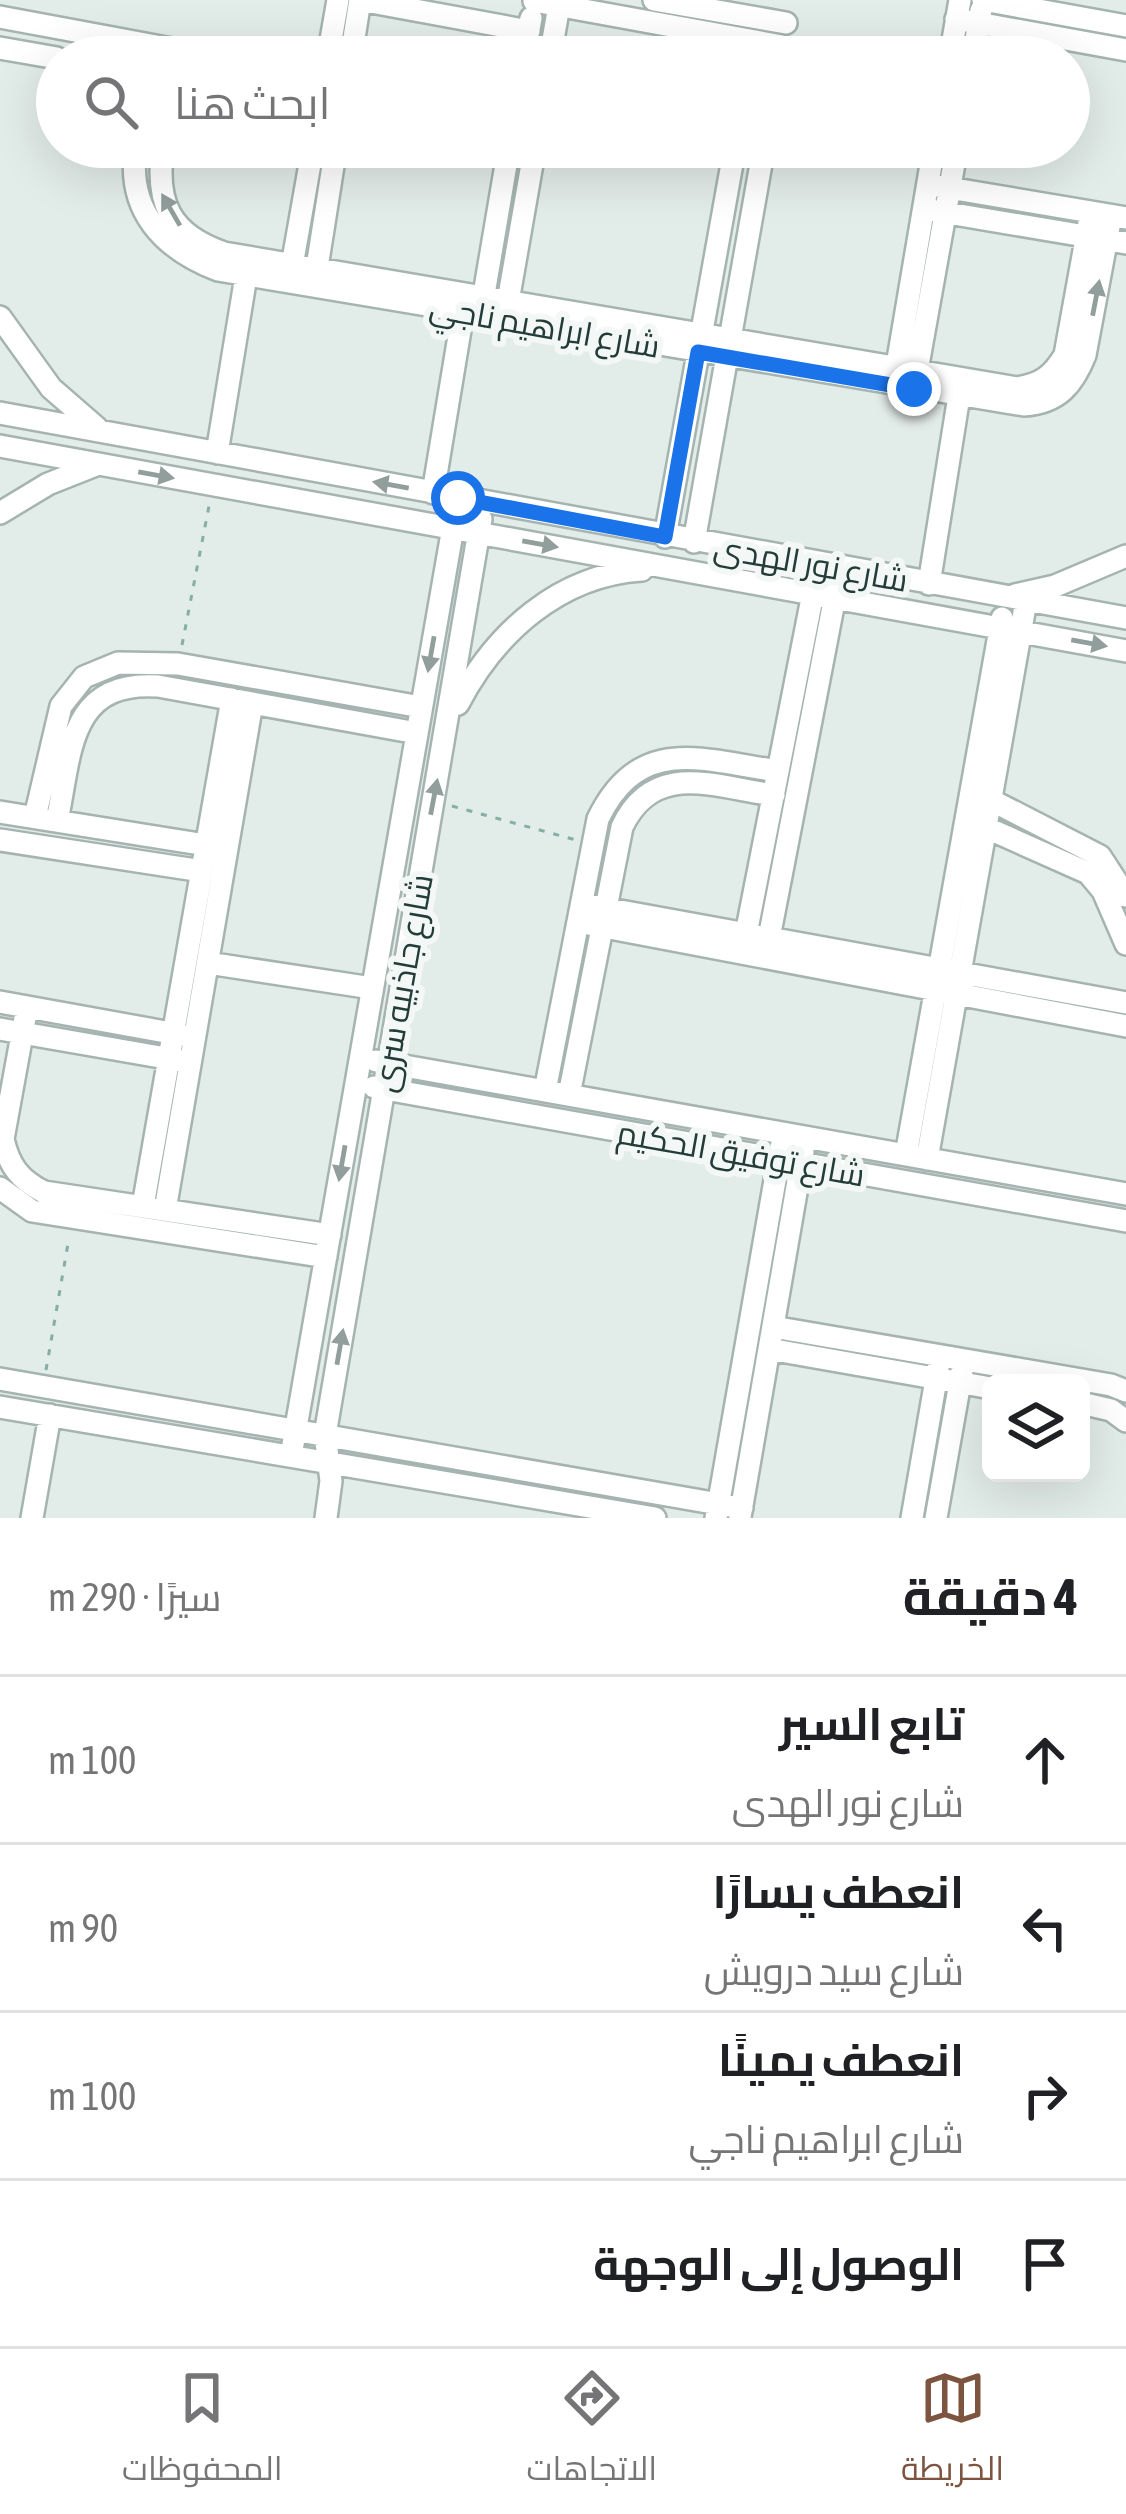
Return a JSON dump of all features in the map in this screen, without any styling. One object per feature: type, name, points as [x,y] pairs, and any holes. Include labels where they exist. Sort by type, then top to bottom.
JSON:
[{"type":"street","points":[[4,0],[0,19],[80,36]]},
{"type":"street","points":[[332,36],[338,0]]},
{"type":"street","points":[[354,36],[360,0],[529,31]]},
{"type":"street","points":[[654,0],[757,29]]},
{"type":"street","points":[[977,36],[983,0],[1124,26]]},
{"type":"street","points":[[1090,43],[1122,49],[1126,0]]},
{"type":"street","points":[[528,36],[534,1],[757,29],[788,11]]},
{"type":"street","points":[[554,36],[560,3]]},
{"type":"street","points":[[958,10],[979,24],[1048,36]]},
{"type":"street","points":[[0,48],[36,54]]},
{"type":"street","name":"شارع ابراهيم ناجي","points":[[133,168],[142,211],[165,242],[199,262],[245,275],[291,274]]},
{"type":"street","name":"شارع ابراهيم ناجي","points":[[160,168],[163,202],[188,235],[224,253],[291,274],[905,378],[1017,388],[1058,383],[1052,399],[1024,405],[959,396],[905,378]]},
{"type":"street","points":[[291,274],[309,168]]},
{"type":"street","points":[[315,278],[333,168]]},
{"type":"street","points":[[433,493],[505,168]]},
{"type":"street","points":[[507,310],[531,168]]},
{"type":"street","points":[[665,537],[731,168]]},
{"type":"street","points":[[694,542],[760,168]]},
{"type":"street","points":[[937,168],[939,186]]},
{"type":"street","points":[[905,378],[939,186],[947,168]]},
{"type":"street","points":[[939,186],[1109,215],[1106,239],[1058,383]]},
{"type":"street","points":[[935,211],[1106,239]]},
{"type":"street","points":[[217,453],[245,275]]},
{"type":"street","points":[[0,317],[51,388],[102,432]]},
{"type":"street","points":[[929,584],[959,396]]},
{"type":"street","name":"شارع نور الهدى","points":[[0,413],[1126,618]]},
{"type":"street","name":"شارع نور الهدى","points":[[0,446],[1126,651]]},
{"type":"street","points":[[0,513],[48,484],[98,464]]},
{"type":"street","name":"شارع جاذبيه سرى","points":[[291,1456],[458,498]]},
{"type":"street","name":"شارع جاذبيه سرى","points":[[326,1518],[332,1481],[325,1435],[484,503]]},
{"type":"street","points":[[916,1157],[1016,599],[1126,556]]},
{"type":"street","points":[[758,936],[787,764],[829,566]]},
{"type":"street","points":[[445,745],[456,708],[474,674],[526,616],[594,580],[670,568]]},
{"type":"street","points":[[118,663],[122,688]]},
{"type":"street","points":[[46,819],[61,706],[84,677],[118,663],[178,664],[421,707]]},
{"type":"street","points":[[46,819],[78,721],[104,695],[122,688],[158,686],[417,734]]},
{"type":"street","points":[[154,1208],[184,1036],[206,845],[242,701]]},
{"type":"street","points":[[184,1036],[208,963],[242,701]]},
{"type":"street","points":[[544,1091],[598,819],[609,796],[647,764],[671,756],[787,764]]},
{"type":"street","points":[[647,764],[658,786]]},
{"type":"street","points":[[758,936],[774,795],[787,764]]},
{"type":"street","points":[[569,1095],[622,827],[642,796],[673,781],[774,795]]},
{"type":"street","points":[[981,796],[1100,856],[1126,896]]},
{"type":"street","points":[[0,812],[206,845]]},
{"type":"street","points":[[976,823],[1088,873],[1103,891],[1126,944]]},
{"type":"street","points":[[0,839],[202,871]]},
{"type":"street","points":[[388,896],[416,902]]},
{"type":"street","points":[[580,913],[948,982],[1126,1004]]},
{"type":"street","points":[[604,918],[758,936],[1126,1026]]},
{"type":"street","points":[[208,963],[373,988]]},
{"type":"street","points":[[184,1036],[11,1004],[6,1031],[7,1156],[28,1184],[75,1207],[328,1246]]},
{"type":"street","points":[[6,1031],[180,1060]]},
{"type":"street","name":"شارع توفيق الحكيم","points":[[360,1058],[1126,1195]]},
{"type":"street","name":"شارع توفيق الحكيم","points":[[356,1084],[1126,1221]]},
{"type":"street","points":[[717,1511],[794,1136]]},
{"type":"street","points":[[0,1379],[741,1513],[771,1338],[790,1161]]},
{"type":"street","points":[[0,1188],[32,1211],[154,1208],[328,1246]]},
{"type":"street","points":[[771,1338],[962,1371],[1111,1385],[1126,1391]]},
{"type":"street","points":[[912,1518],[938,1367]]},
{"type":"street","points":[[962,1371],[982,1383]]},
{"type":"street","points":[[936,1518],[962,1371]]},
{"type":"street","points":[[1090,1405],[1111,1410],[1126,1421]]},
{"type":"street","points":[[0,1407],[329,1462],[522,1507],[655,1518]]},
{"type":"street","points":[[32,1518],[50,1415]]},
{"type":"path","points":[[178,664],[214,485]]},
{"type":"path","points":[[433,801],[593,844]]},
{"type":"path","points":[[43,1386],[75,1207]]},
{"type":"route","points":[[458,498],[665,537],[698,352],[914,389]]}]
